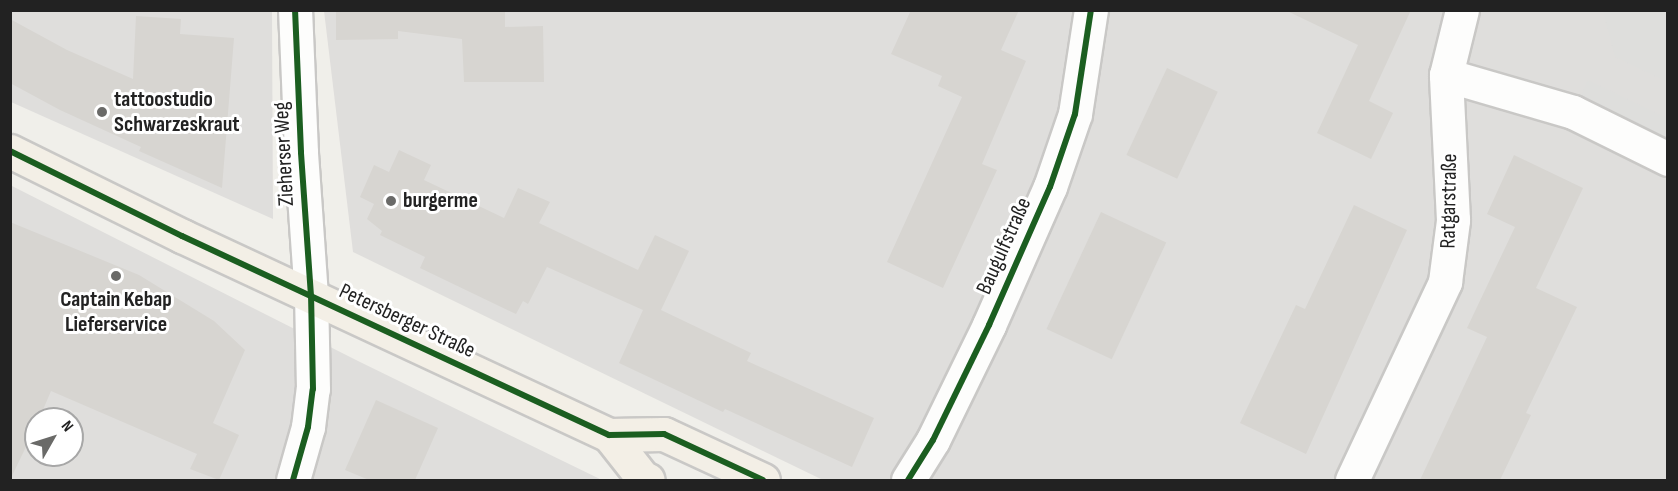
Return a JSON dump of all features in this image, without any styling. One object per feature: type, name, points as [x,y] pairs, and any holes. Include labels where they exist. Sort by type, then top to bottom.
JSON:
[{"type":"main road","name":"Petersberger Straße","points":[[10,151],[182,236],[609,435],[664,434],[762,480]]},
{"type":"main road","name":"Petersberger Straße","points":[[609,435],[643,478],[648,480]]},
{"type":"street","name":"Zieherser Weg","points":[[292,480],[311,411],[311,296],[300,152],[295,10]]},
{"type":"street","name":"Baugulfstraße","points":[[908,480],[943,419],[1050,187],[1075,114],[1091,10]]},
{"type":"street","name":"Ratgarstraße","points":[[1352,480],[1445,282],[1453,220],[1446,75],[1462,10]]},
{"type":"street","points":[[1446,75],[1573,112],[1668,159]]},
{"type":"shaded area","points":[[11,11],[272,11],[273,219],[11,102]]},
{"type":"shaded area","points":[[324,11],[1667,11],[1667,480],[823,480],[353,252]]},
{"type":"shaded area","points":[[1603,11],[1667,11],[1667,82],[1615,57]]},
{"type":"shaded area","points":[[1588,80],[1667,118],[1667,159],[1573,112]]},
{"type":"shaded area","points":[[10,185],[358,361],[602,480],[11,480]]},
{"type":"building","points":[[336,10],[505,10],[505,27],[543,26],[544,82],[464,82],[462,39],[398,31],[398,39],[336,40]]},
{"type":"building","points":[[911,10],[1019,10],[1001,50],[1026,61],[982,164],[997,170],[943,288],[887,262],[962,97],[938,86],[942,76],[891,54]]},
{"type":"building","points":[[1285,10],[1411,10],[1369,101],[1393,113],[1371,159],[1317,133],[1358,45]]},
{"type":"building","points":[[136,16],[181,19],[180,34],[234,38],[222,188],[139,151],[141,147],[60,110],[10,83],[10,19],[67,50],[133,79]]},
{"type":"building","points":[[1167,68],[1218,92],[1177,179],[1126,155]]},
{"type":"building","points":[[399,150],[431,165],[424,180],[504,218],[518,188],[550,202],[539,223],[638,270],[655,235],[689,251],[661,310],[751,353],[747,361],[874,418],[852,467],[725,409],[723,412],[619,363],[643,310],[547,267],[528,304],[523,301],[516,314],[420,268],[425,257],[380,235],[382,231],[367,219],[374,204],[360,197],[374,165],[389,172]]},
{"type":"building","points":[[1514,155],[1583,188],[1536,288],[1577,307],[1526,413],[1531,415],[1500,480],[1420,480],[1487,337],[1467,328],[1515,227],[1487,214]]},
{"type":"building","points":[[1354,205],[1407,230],[1306,454],[1240,423],[1296,305],[1305,309]]},
{"type":"building","points":[[1101,212],[1166,242],[1112,359],[1046,329]]},
{"type":"building","points":[[10,222],[139,275],[214,321],[245,350],[213,423],[239,435],[219,480],[190,469],[197,454],[51,391],[44,407],[24,407],[24,451],[10,480]]},
{"type":"building","points":[[376,400],[438,428],[415,480],[369,480],[345,470]]},
{"type":"cycle path","points":[[293,480],[308,427],[313,389],[311,296],[301,152],[295,10]]},
{"type":"cycle path","points":[[908,480],[933,440],[989,325],[1050,187],[1075,114],[1091,10]]},
{"type":"cycle path","points":[[10,151],[182,236],[609,435],[664,434],[763,480]]},
{"type":"place","name":"tattoostudio Schwarzeskraut","points":[[102,112]]},
{"type":"place","name":"burgerme","points":[[391,201]]},
{"type":"place","name":"Captain Kebap Lieferservice","points":[[116,276]]}]
